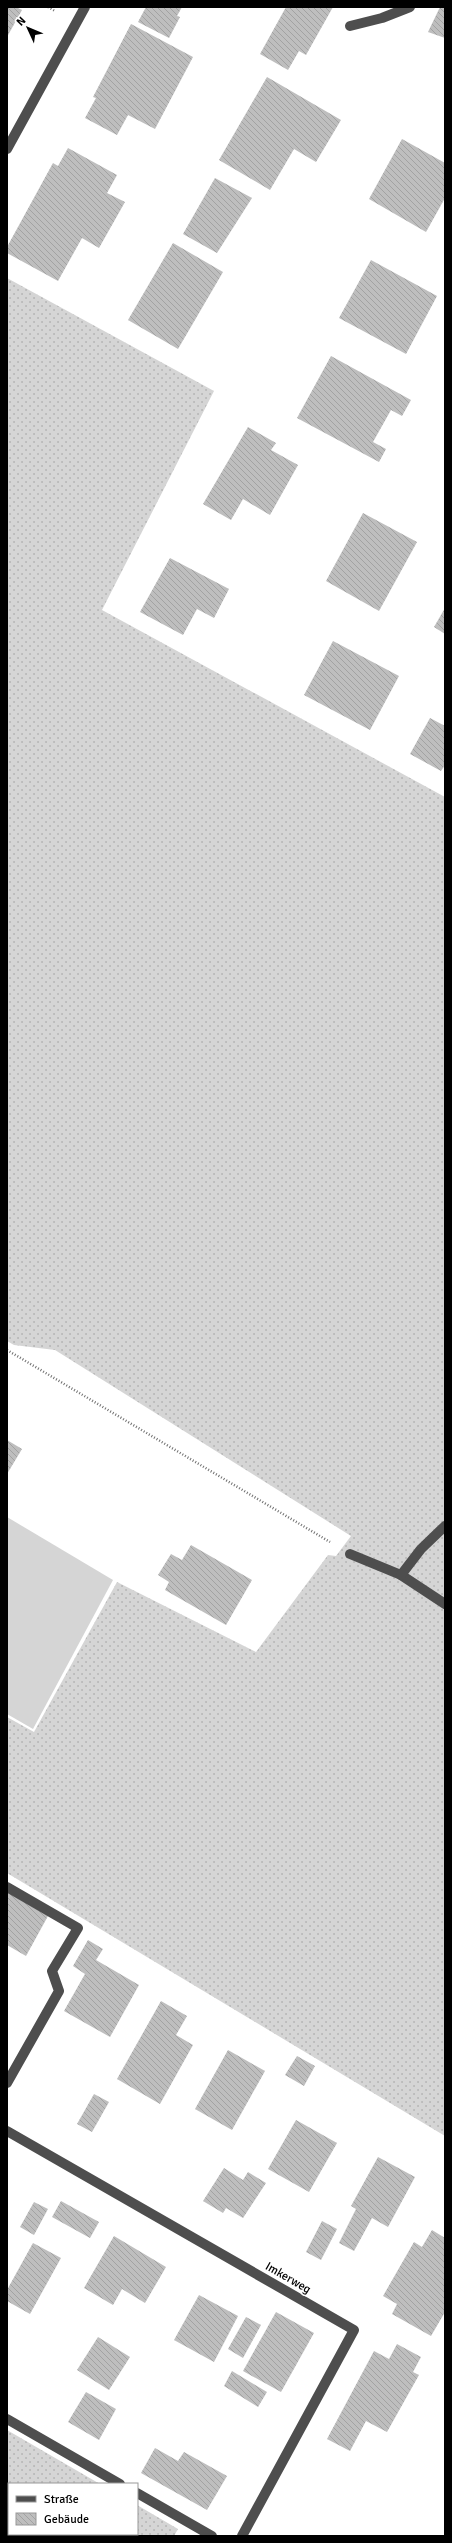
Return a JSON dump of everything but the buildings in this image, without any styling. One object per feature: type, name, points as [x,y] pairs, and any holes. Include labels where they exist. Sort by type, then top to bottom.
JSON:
[{"type":"street","points":[[7,149],[85,7]]},
{"type":"street","points":[[350,26],[382,18],[410,7]]},
{"type":"street","points":[[401,1575],[421,1549],[445,1526]]},
{"type":"street","points":[[350,1554],[401,1575],[445,1604]]},
{"type":"street","points":[[7,1887],[78,1928],[52,1971],[59,1991],[7,2082]]},
{"type":"street","name":"Imkerweg","points":[[7,2131],[354,2330],[242,2536]]},
{"type":"street","points":[[7,2420],[118,2483]]},
{"type":"street","points":[[138,2494],[212,2536]]},
{"type":"path","points":[[7,1350],[350,1554]]},
{"type":"shaded area","points":[[7,278],[214,391],[102,610],[445,797],[445,2136],[7,1873],[7,1717],[34,1732],[117,1582],[256,1652],[328,1555],[336,1556],[351,1536],[55,1350],[14,1345],[7,1341]]},
{"type":"shaded area","points":[[7,1517],[113,1580],[33,1729],[7,1714]]},
{"type":"shaded area","points":[[7,2430],[98,2483],[8,2483],[8,2535],[138,2535],[138,2506],[178,2529],[174,2536],[7,2536]]}]
